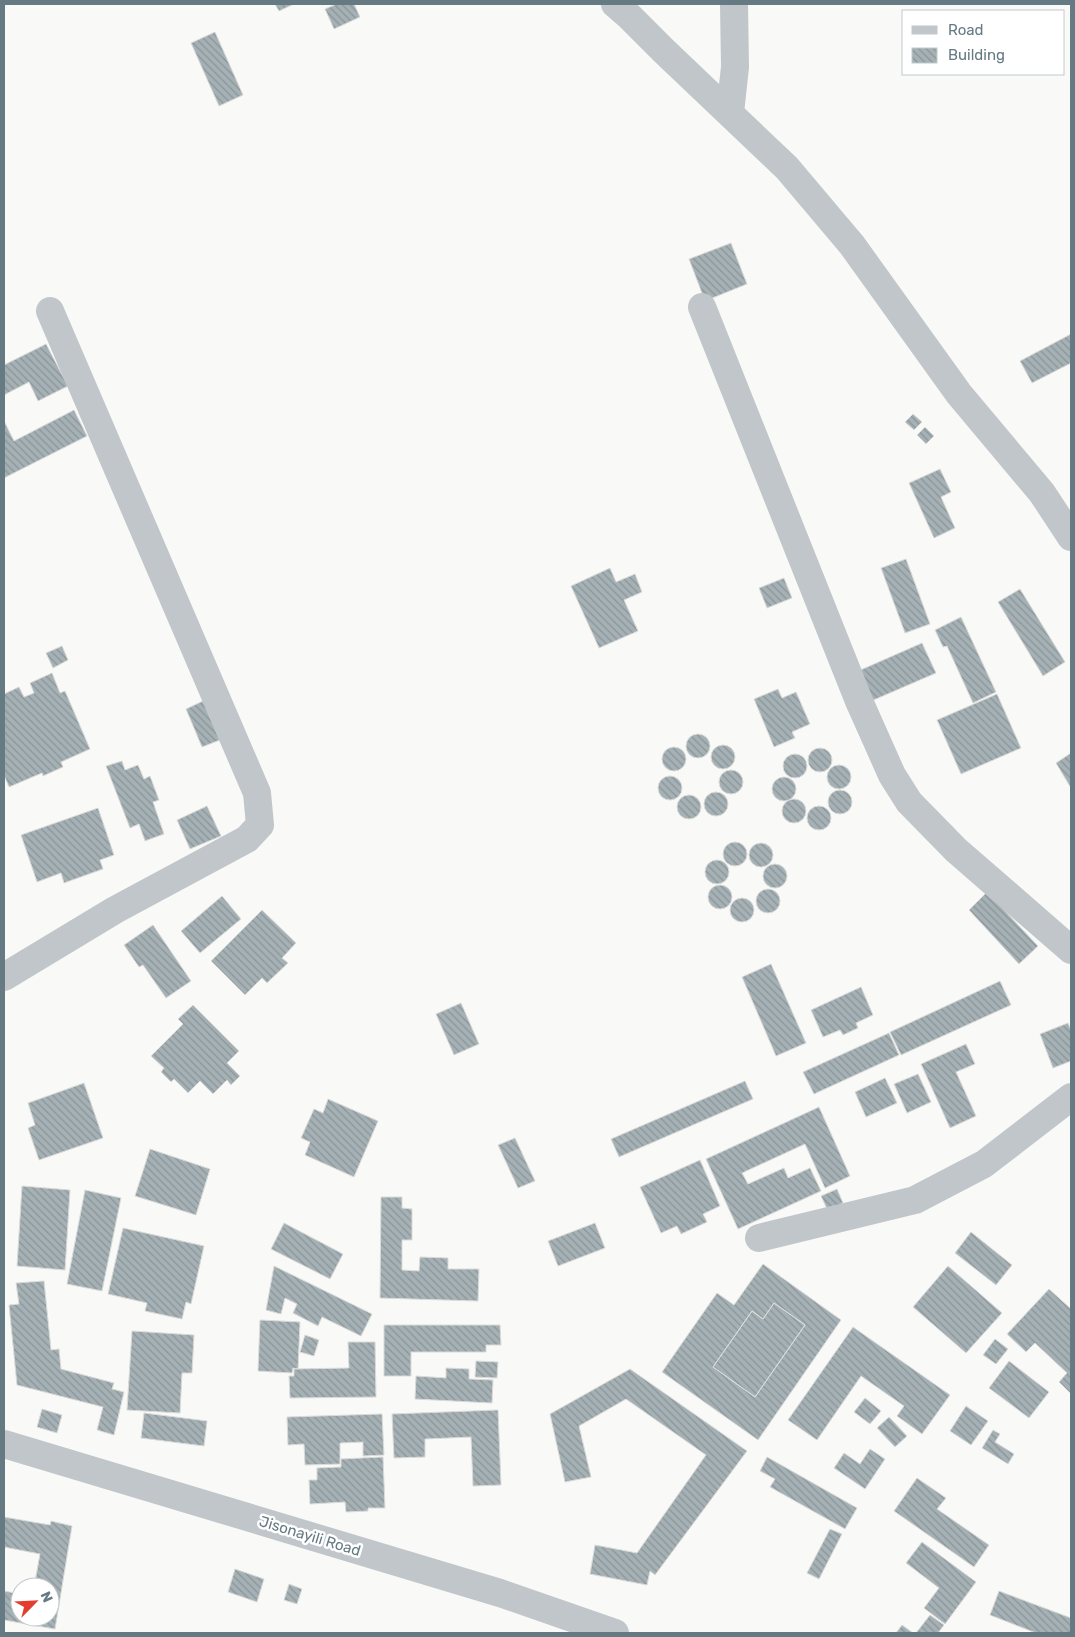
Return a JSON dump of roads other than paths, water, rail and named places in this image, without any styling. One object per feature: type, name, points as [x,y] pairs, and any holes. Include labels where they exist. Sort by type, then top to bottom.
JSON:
[{"type":"street","points":[[615,4],[787,168],[852,245],[958,394],[1042,493],[1071,537]]},
{"type":"street","points":[[730,113],[735,67],[734,4]]},
{"type":"street","points":[[702,307],[859,701],[892,775],[909,802],[956,850],[1071,950]]},
{"type":"street","points":[[4,977],[115,910],[247,839],[260,825],[257,793],[50,311]]},
{"type":"street","points":[[759,1238],[915,1200],[984,1164],[1071,1097]]},
{"type":"street","name":"Jisonayili Road","points":[[4,1444],[500,1593],[615,1633]]}]
